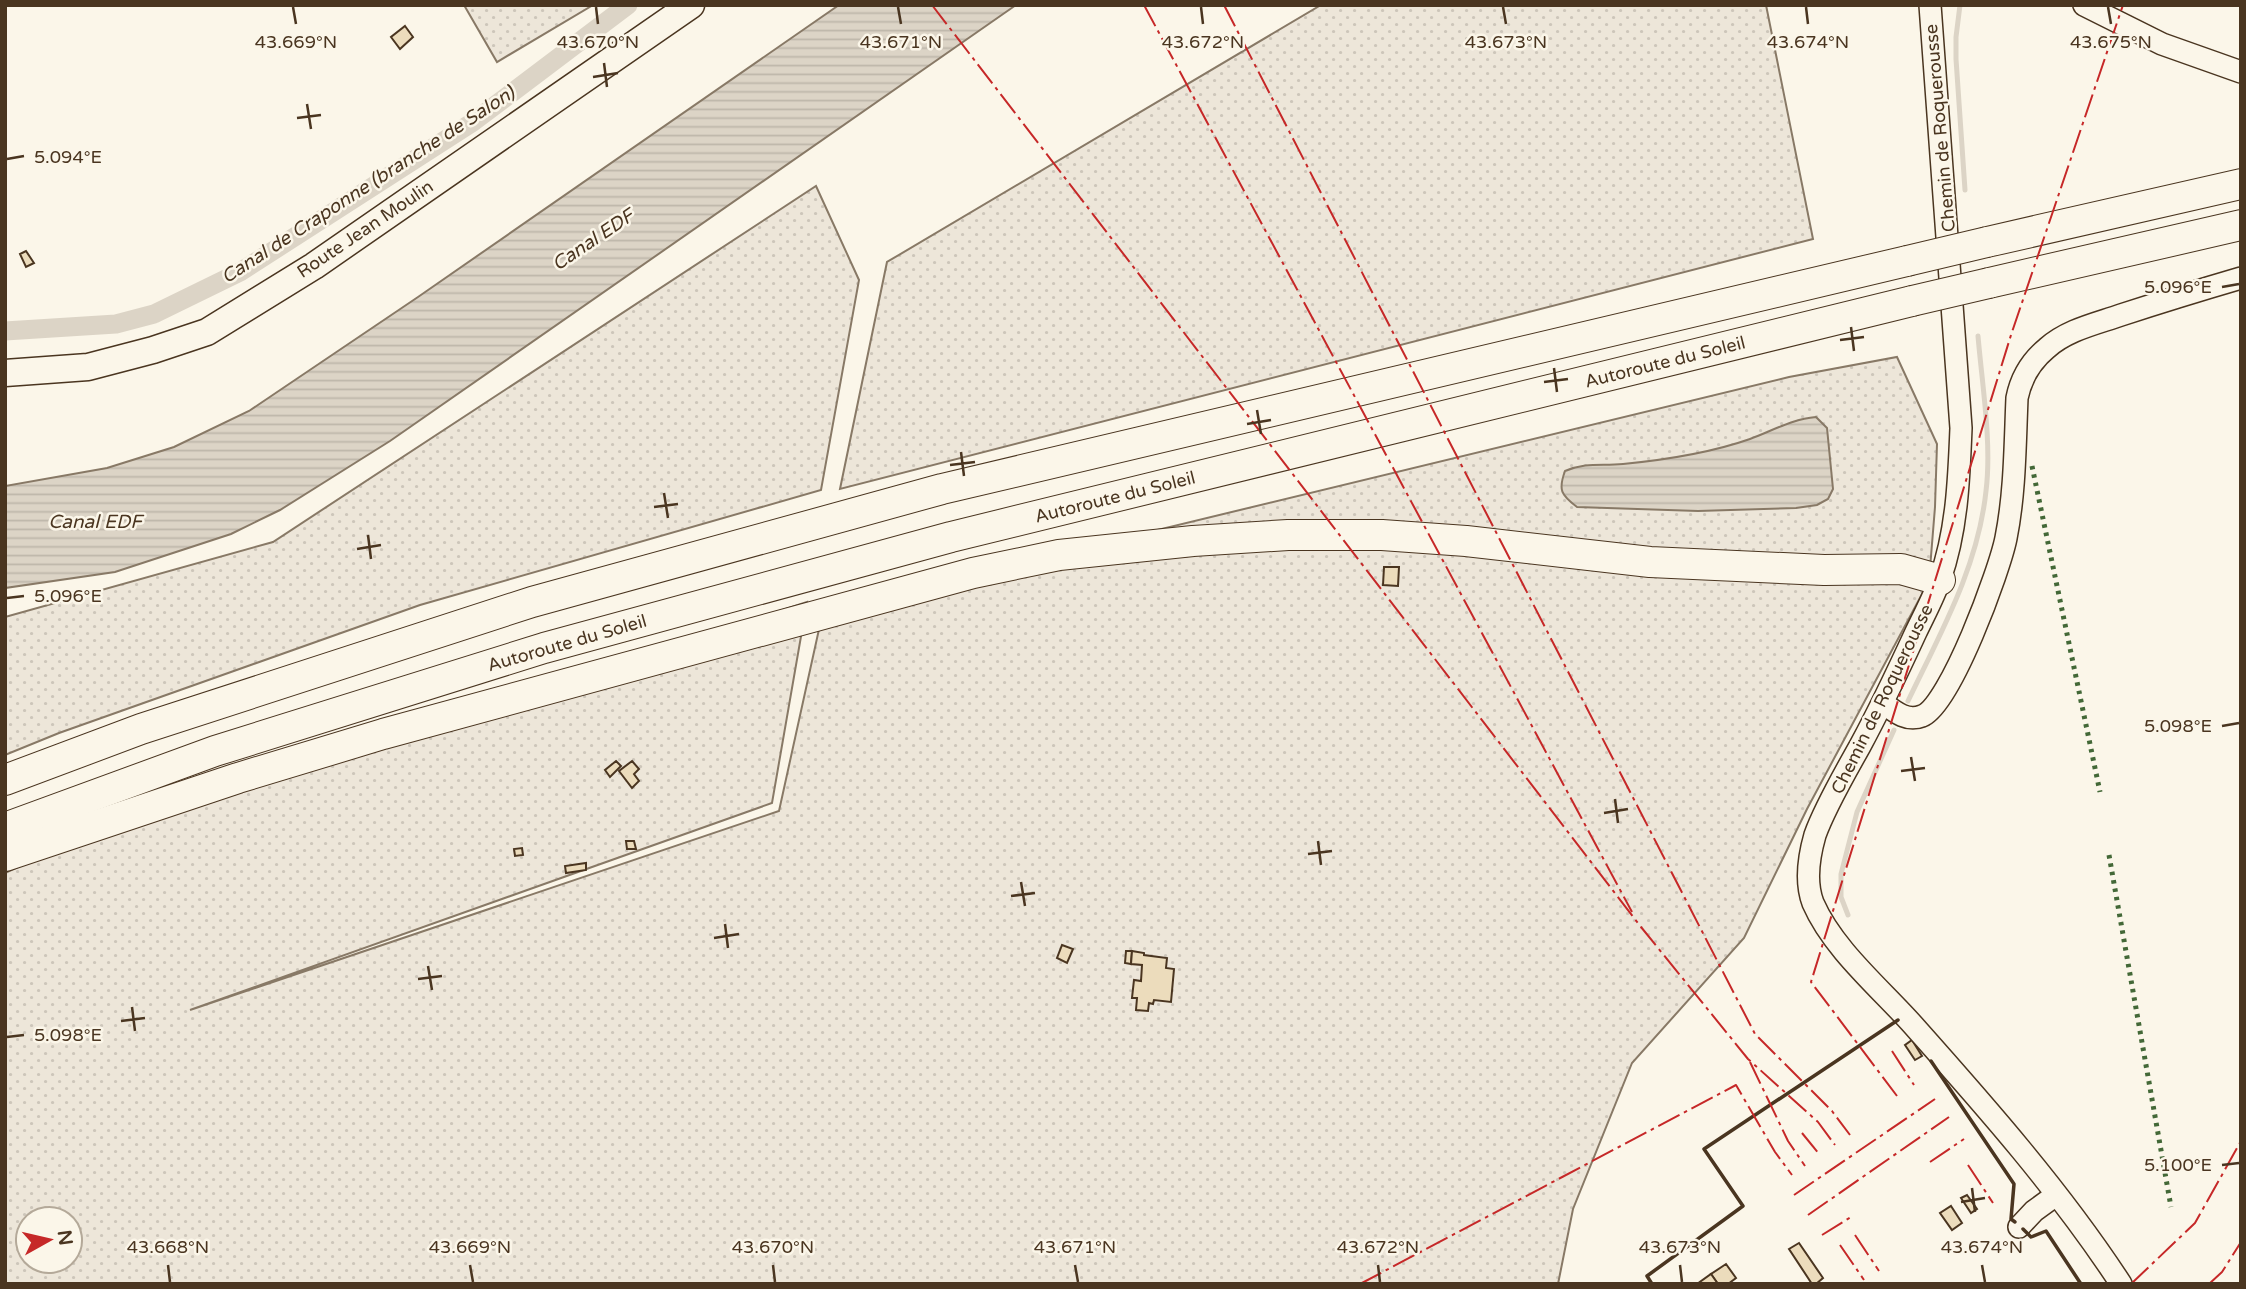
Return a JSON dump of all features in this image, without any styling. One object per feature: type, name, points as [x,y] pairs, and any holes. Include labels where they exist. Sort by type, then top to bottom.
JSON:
[{"type":"highway","points":[[5,780],[154,725],[532,602],[916,496],[2241,184]]},
{"type":"highway","name":"Autoroute du Soleil","points":[[5,828],[215,751],[544,648],[951,537],[1912,301],[2241,225]]},
{"type":"highway","points":[[5,856],[238,778],[383,734],[973,573],[1059,555],[1261,536],[1382,535],[1466,541],[1650,562],[1824,570],[1901,569],[1940,580]]},
{"type":"main road","name":"Route Jean Moulin","points":[[5,373],[88,367],[153,350],[206,332],[314,265],[691,5]]},
{"type":"street","name":"Chemin de Roquerousse","points":[[1930,5],[1961,428],[1959,485],[1950,545],[1940,580],[1883,703],[1815,835],[1808,880],[1812,901],[1821,918],[1848,955],[1974,1095],[2056,1195],[2122,1284]]},
{"type":"street","points":[[2084,5],[2162,44],[2241,72]]},
{"type":"street","points":[[1883,703],[1900,716],[1924,716],[1936,705],[1954,674],[1994,579],[2006,540],[2011,509],[2017,398],[2020,382],[2036,359],[2062,337],[2079,329],[2241,278]]},
{"type":"street","points":[[2020,1227],[2034,1211],[2056,1195]]},
{"type":"shaded area","points":[[464,5],[593,5],[497,62]]},
{"type":"shaded area","points":[[1321,5],[1766,5],[1813,239],[840,489],[887,262]]},
{"type":"shaded area","points":[[816,186],[859,280],[821,490],[420,605],[59,733],[5,755],[5,617],[273,542]]},
{"type":"shaded area","points":[[1897,357],[1937,444],[1929,581],[1807,809],[1744,938],[1632,1063],[1573,1209],[1558,1284],[5,1284],[5,873],[102,828],[807,602],[772,803],[190,1010],[779,811],[823,611],[1789,377]]},
{"type":"water","name":"Canal EDF","points":[[839,5],[1016,5],[390,441],[280,510],[231,534],[115,572],[5,588],[5,486],[107,468],[174,447],[249,411]]},
{"type":"water","points":[[1816,417],[1827,428],[1833,489],[1828,499],[1817,505],[1698,511],[1577,507],[1562,492],[1565,471],[1573,468],[1623,464],[1703,452],[1750,439],[1799,420]]},
{"type":"building","points":[[405,26],[413,37],[400,49],[391,37]]},
{"type":"building","points":[[26,251],[34,263],[26,267],[20,254]]},
{"type":"building","points":[[1384,567],[1399,567],[1398,586],[1383,585]]},
{"type":"building","points":[[616,761],[621,766],[610,777],[605,770]]},
{"type":"building","points":[[632,761],[639,769],[634,774],[639,781],[632,788],[619,771]]},
{"type":"building","points":[[626,841],[634,841],[636,849],[627,849]]},
{"type":"building","points":[[522,848],[523,855],[515,856],[514,849]]},
{"type":"building","points":[[586,863],[586,870],[566,873],[565,866]]},
{"type":"building","points":[[1062,945],[1073,949],[1067,963],[1057,958]]},
{"type":"building","points":[[1126,951],[1132,951],[1131,964],[1125,963]]},
{"type":"building","points":[[1132,951],[1167,958],[1166,968],[1174,969],[1171,1002],[1154,1000],[1153,1004],[1149,1003],[1148,1011],[1136,1010],[1137,998],[1132,998],[1134,980],[1141,981],[1142,965],[1131,964]]},
{"type":"building","points":[[1912,1040],[1922,1056],[1915,1060],[1905,1045]]},
{"type":"building","points":[[1967,1195],[1977,1209],[1971,1213],[1961,1198]]},
{"type":"building","points":[[1951,1206],[1962,1223],[1952,1230],[1940,1213]]},
{"type":"building","points":[[1799,1243],[1823,1278],[1816,1284],[1812,1284],[1789,1249]]},
{"type":"building","points":[[1726,1264],[1736,1278],[1728,1284],[1718,1284],[1711,1274]]},
{"type":"building","points":[[1711,1274],[1718,1284],[1697,1284]]},
{"type":"waterway","name":"Canal de Craponne (branche de Salon)","points":[[5,331],[116,324],[154,314],[240,272],[473,122],[628,5]]},
{"type":"waterway","points":[[1960,5],[1956,59],[1965,190]]},
{"type":"waterway","points":[[1908,701],[1967,573],[1982,519],[1988,453],[1978,336]]},
{"type":"waterway","points":[[1848,915],[1841,897],[1841,874],[1857,812],[1894,730]]},
{"type":"hedge","points":[[2032,466],[2100,792]]},
{"type":"hedge","points":[[2109,855],[2171,1207]]},
{"type":"wall","points":[[1652,1284],[1647,1276],[1743,1206],[1704,1149],[1898,1020]]},
{"type":"wall","points":[[1931,1061],[2014,1184],[2011,1219],[2015,1222]]},
{"type":"wall","points":[[2023,1229],[2031,1237],[2046,1231],[2081,1284]]},
{"type":"power","points":[[932,5],[1641,927],[1748,1059],[1818,1122],[1835,1145]]},
{"type":"power","points":[[1144,5],[1632,912]]},
{"type":"power","points":[[1224,5],[1755,1034],[1832,1111],[1850,1135]]},
{"type":"power","points":[[1897,1096],[1811,982],[2011,335],[2123,5]]},
{"type":"power","points":[[1892,1051],[1914,1085]]},
{"type":"power","points":[[1750,1062],[1788,1141],[1805,1166]]},
{"type":"power","points":[[1360,1284],[1736,1085],[1775,1152],[1792,1175]]},
{"type":"power","points":[[1794,1195],[1935,1099]]},
{"type":"power","points":[[1808,1215],[1949,1117]]},
{"type":"power","points":[[1802,1133],[1820,1155]]},
{"type":"power","points":[[1930,1162],[1964,1139]]},
{"type":"power","points":[[2131,1284],[2195,1223],[2241,1141]]},
{"type":"power","points":[[1968,1165],[1993,1203]]},
{"type":"power","points":[[1822,1235],[1851,1217]]},
{"type":"power","points":[[1855,1235],[1879,1271]]},
{"type":"power","points":[[2209,1284],[2222,1272],[2241,1242]]},
{"type":"power","points":[[1840,1245],[1864,1280]]}]
